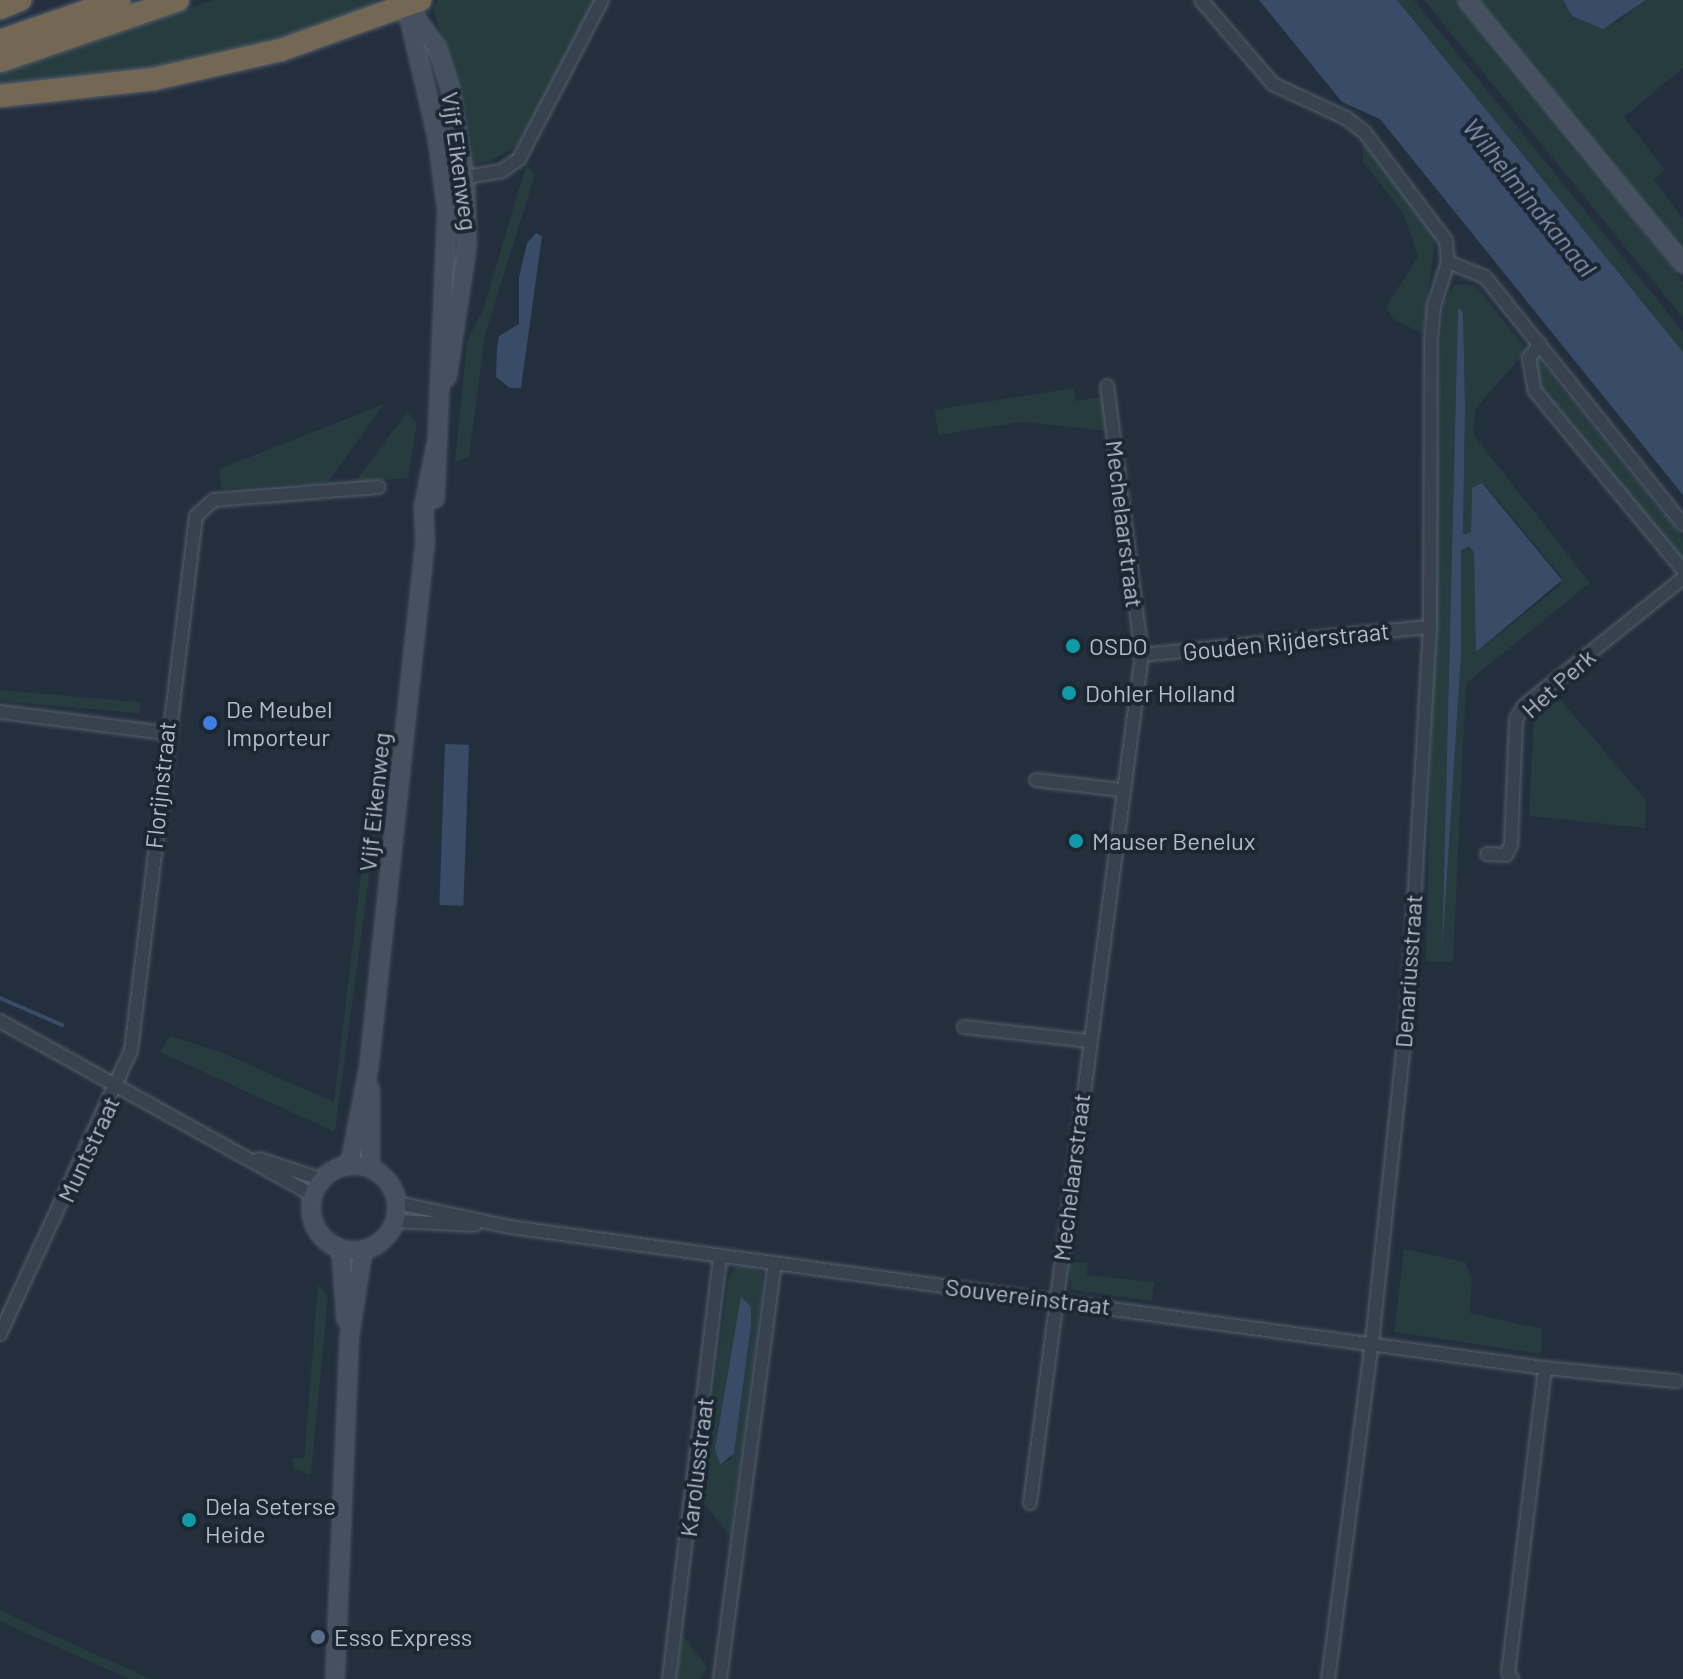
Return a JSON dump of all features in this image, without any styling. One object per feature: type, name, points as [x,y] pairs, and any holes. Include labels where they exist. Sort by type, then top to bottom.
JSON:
[{"type":"highway","points":[[0,8],[20,0]]},
{"type":"highway","points":[[0,41],[119,0]]},
{"type":"highway","points":[[0,61],[178,0]]},
{"type":"highway","points":[[0,96],[143,80],[268,53],[408,1]]},
{"type":"main road","points":[[1467,0],[1683,264]]},
{"type":"main road","name":"Vijf Eikenweg","points":[[350,1164],[369,1066],[425,543],[439,469],[436,446],[442,395],[467,246],[465,177],[450,87],[437,47],[408,1]]},
{"type":"main road","name":"Vijf Eikenweg","points":[[408,1],[443,181],[448,242],[442,395]]},
{"type":"main road","name":"Vijf Eikenweg","points":[[369,1066],[370,1167]]},
{"type":"main road","points":[[350,1164],[370,1167],[389,1181],[398,1203],[396,1221],[384,1240],[363,1250],[341,1249],[316,1228],[313,1195],[321,1179],[350,1164]]},
{"type":"main road","points":[[341,1249],[349,1339]]},
{"type":"main road","points":[[335,1679],[349,1339],[363,1250]]},
{"type":"street","points":[[443,181],[502,171],[519,159],[602,0]]},
{"type":"street","points":[[1201,0],[1273,84],[1346,118],[1365,133],[1442,229],[1448,262],[1485,277],[1683,524]]},
{"type":"street","name":"Denariusstraat","points":[[1328,1679],[1372,1341],[1409,996],[1430,627],[1431,342],[1434,306],[1448,262]]},
{"type":"street","points":[[1540,344],[1529,358],[1535,391],[1683,570]]},
{"type":"street","name":"Mechelaarstraat","points":[[1030,1503],[1121,790],[1142,655],[1107,386]]},
{"type":"street","name":"Florijnstraat","points":[[119,1085],[131,1051],[166,733],[196,516],[202,507],[214,500],[378,487]]},
{"type":"street","name":"Het Perk","points":[[1487,854],[1506,855],[1511,845],[1516,719],[1524,706],[1683,578]]},
{"type":"street","name":"Gouden Rijderstraat","points":[[1142,655],[1430,627]]},
{"type":"street","points":[[0,712],[166,733]]},
{"type":"street","points":[[1036,780],[1121,790]]},
{"type":"street","name":"Muntstraat","points":[[0,1021],[119,1085],[0,1334]]},
{"type":"street","points":[[964,1027],[1088,1041]]},
{"type":"street","points":[[119,1085],[256,1159],[313,1195]]},
{"type":"street","points":[[256,1159],[321,1179]]},
{"type":"street","name":"Souvereinstraat","points":[[398,1203],[510,1227],[1372,1341],[1545,1368],[1676,1381]]},
{"type":"street","name":"Souvereinstraat","points":[[396,1221],[510,1227]]},
{"type":"street","name":"Karolusstraat","points":[[669,1679],[720,1256]]},
{"type":"street","points":[[720,1679],[775,1263]]},
{"type":"street","points":[[1512,1679],[1508,1673],[1545,1368]]},
{"type":"green space","points":[[213,0],[375,0],[377,8],[303,35],[162,69],[0,92],[0,73]]},
{"type":"green space","points":[[438,0],[602,0],[526,132],[515,147],[490,161],[474,163],[466,112],[433,8]]},
{"type":"green space","points":[[1397,0],[1414,0],[1683,332],[1683,352]]},
{"type":"green space","points":[[1424,0],[1457,0],[1562,127],[1683,282],[1683,318]]},
{"type":"green space","points":[[1478,0],[1563,0],[1564,6],[1616,23],[1646,0],[1683,0],[1683,68],[1624,117],[1665,170],[1654,180],[1683,219],[1683,254]]},
{"type":"green space","points":[[1363,143],[1436,234],[1423,334],[1393,319],[1386,307],[1418,257],[1403,213],[1363,162]]},
{"type":"green space","points":[[526,166],[535,174],[485,335],[469,457],[455,462],[467,341],[483,310]]},
{"type":"green space","points":[[1455,284],[1476,286],[1527,350],[1476,408],[1473,434],[1590,583],[1466,683],[1453,962],[1426,961],[1444,302]],"holes":[[[1458,307],[1463,312],[1463,534],[1471,533],[1472,488],[1484,484],[1562,577],[1559,586],[1478,651],[1474,553],[1469,546],[1461,550],[1461,655],[1442,956]]]},
{"type":"green space","points":[[1536,355],[1683,537],[1683,563],[1538,383],[1531,360]]},
{"type":"green space","points":[[1074,388],[1076,401],[1105,397],[1109,431],[1022,422],[938,435],[935,410]]},
{"type":"green space","points":[[384,404],[328,482],[221,489],[219,469]]},
{"type":"green space","points":[[407,412],[417,423],[408,478],[355,482]]},
{"type":"green space","points":[[0,690],[140,702],[140,713],[0,701]]},
{"type":"green space","points":[[1559,698],[1646,800],[1645,828],[1529,816],[1534,718]]},
{"type":"green space","points":[[375,756],[385,757],[335,1132],[160,1052],[170,1036],[220,1052],[334,1102]]},
{"type":"green space","points":[[1404,1249],[1465,1262],[1472,1279],[1470,1313],[1542,1329],[1541,1354],[1394,1332]]},
{"type":"green space","points":[[1068,1262],[1088,1263],[1087,1275],[1154,1282],[1152,1301],[1072,1290]]},
{"type":"green space","points":[[745,1264],[763,1273],[763,1285],[730,1536],[701,1499],[728,1280],[734,1268]],"holes":[[[741,1299],[747,1303],[751,1324],[731,1458],[720,1465],[715,1449]]]},
{"type":"green space","points":[[318,1285],[328,1296],[311,1475],[293,1468],[293,1458],[304,1458]]},
{"type":"green space","points":[[0,1610],[151,1679],[129,1679],[0,1621]]},
{"type":"green space","points":[[682,1635],[708,1668],[700,1679],[677,1679]]},
{"type":"water","name":"Wilhelminakanaal","points":[[1259,0],[1397,0],[1683,352],[1683,495],[1380,119],[1342,102]]},
{"type":"water","points":[[1563,0],[1646,0],[1603,29],[1572,16]]},
{"type":"water","points":[[536,233],[542,236],[521,388],[510,388],[496,377],[499,336],[519,324],[519,277],[527,243]]},
{"type":"water","points":[[1458,307],[1463,312],[1463,534],[1471,533],[1472,488],[1482,483],[1562,580],[1476,652],[1474,553],[1469,546],[1461,550],[1461,655],[1442,956]]},
{"type":"water","points":[[445,744],[469,745],[463,906],[439,905]]},
{"type":"water","points":[[741,1296],[751,1307],[751,1324],[734,1453],[720,1465],[715,1449]]},
{"type":"waterway","points":[[0,998],[62,1025]]},
{"type":"place","name":"OSDO","points":[[1073,646]]},
{"type":"place","name":"Dohler Holland","points":[[1069,693]]},
{"type":"place","name":"De Meubel Importeur","points":[[210,723]]},
{"type":"place","name":"Mauser Benelux","points":[[1076,841]]},
{"type":"place","name":"Dela Seterse Heide","points":[[189,1520]]},
{"type":"place","name":"Esso Express","points":[[318,1637]]}]
